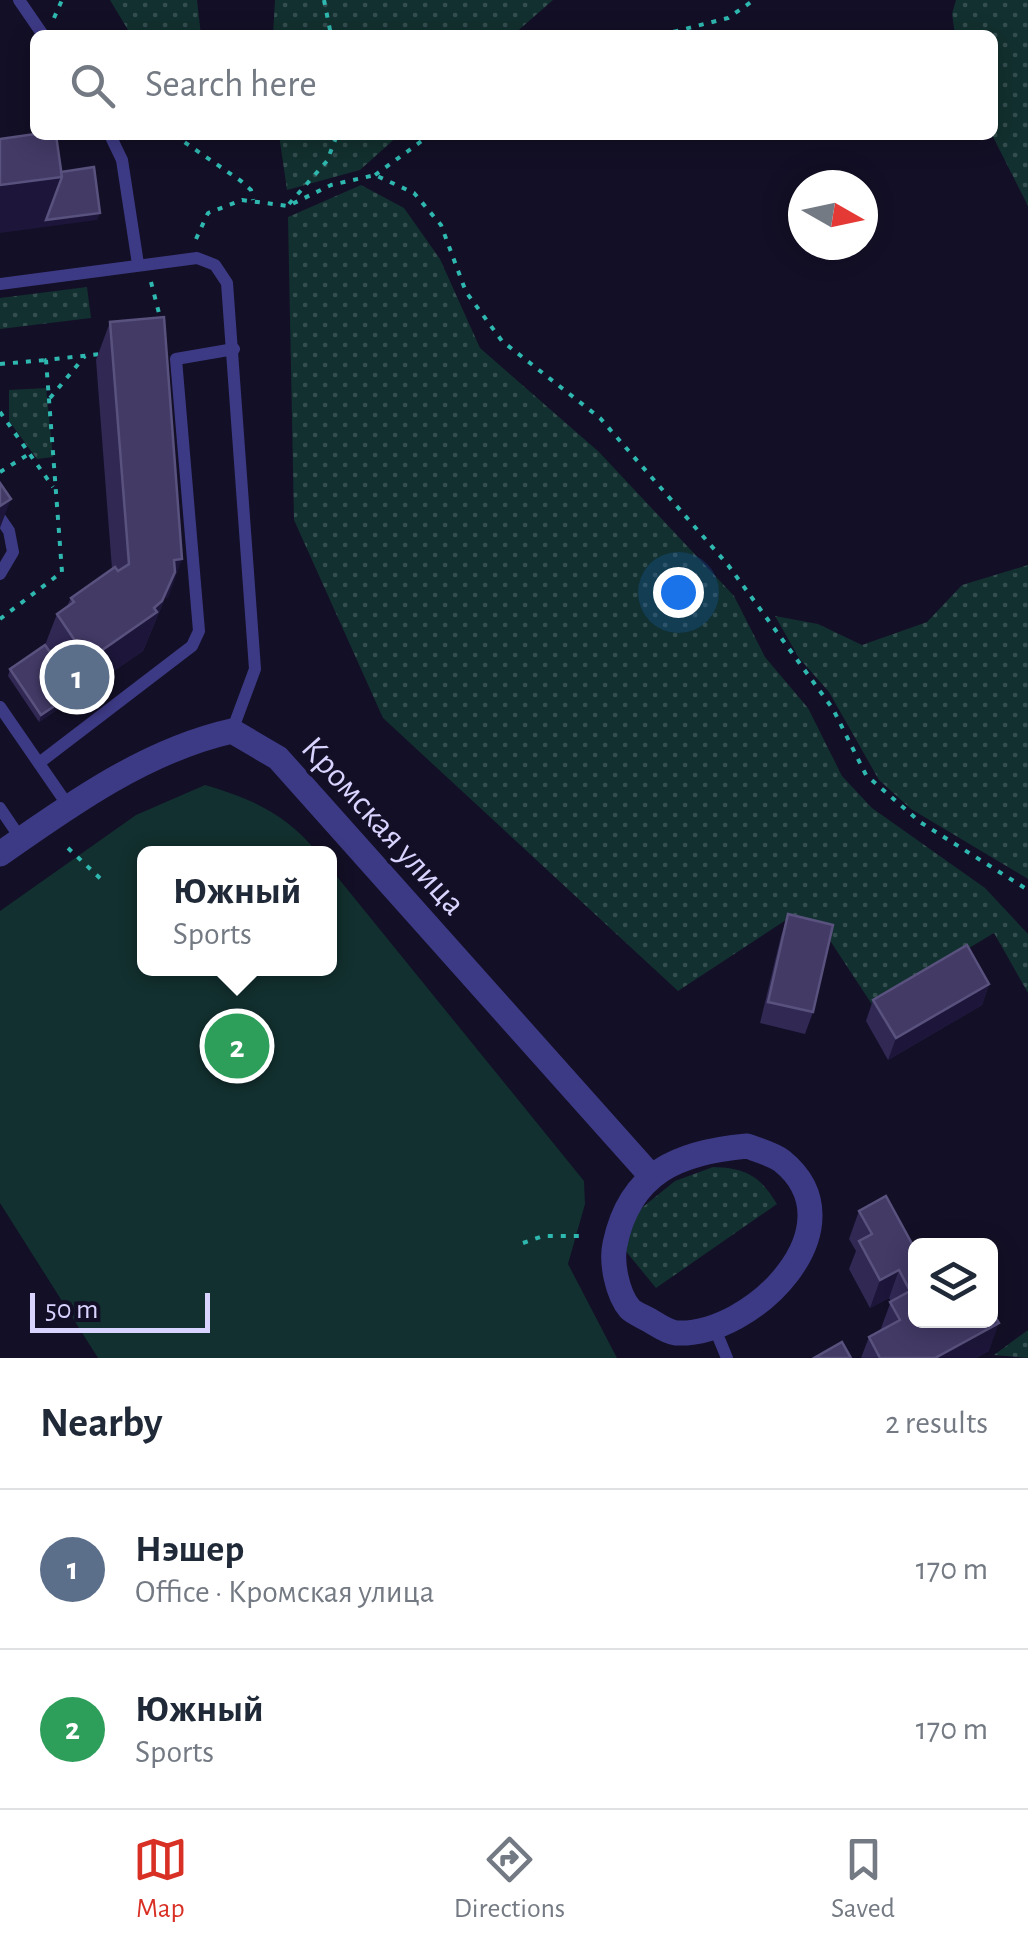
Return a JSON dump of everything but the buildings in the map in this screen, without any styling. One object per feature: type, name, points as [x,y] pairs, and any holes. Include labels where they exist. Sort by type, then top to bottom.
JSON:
[{"type":"street","points":[[10,846],[69,807],[185,742],[232,731]]},
{"type":"street","name":"Кромская улица","points":[[232,731],[278,758],[651,1176]]},
{"type":"street","points":[[748,1146],[781,1160],[806,1190],[811,1232],[791,1269],[758,1305],[715,1329],[672,1333],[630,1309],[612,1261],[622,1210],[651,1176],[702,1150],[748,1146]]},
{"type":"lane","points":[[19,0],[40,30]]},
{"type":"lane","points":[[112,140],[122,160],[142,263]]},
{"type":"lane","points":[[0,284],[197,258],[215,265],[227,283],[255,668],[232,731]]},
{"type":"lane","points":[[39,763],[192,646],[198,631],[176,359],[234,348]]},
{"type":"lane","points":[[0,518],[8,531],[12,552],[0,574]]},
{"type":"lane","points":[[0,706],[69,807]]},
{"type":"lane","points":[[0,808],[10,846]]},
{"type":"lane","points":[[715,1329],[728,1358]]},
{"type":"path","points":[[324,0],[331,30]]},
{"type":"path","points":[[681,30],[728,18],[754,0]]},
{"type":"path","points":[[181,140],[251,190],[252,200]]},
{"type":"path","points":[[288,206],[327,161],[336,140]]},
{"type":"path","points":[[197,258],[195,242],[208,213],[222,205],[252,200],[288,206],[331,185],[374,174],[423,140]]},
{"type":"path","points":[[374,174],[414,193],[433,214],[450,240],[466,292],[502,341],[600,418],[728,565],[833,709],[856,760],[873,783],[920,822],[1028,890]]},
{"type":"path","points":[[142,263],[168,347],[176,359]]},
{"type":"path","points":[[0,364],[102,354]]},
{"type":"path","points":[[49,398],[86,356]]},
{"type":"path","points":[[0,619],[62,572],[46,360]]},
{"type":"path","points":[[0,412],[56,491]]},
{"type":"path","points":[[0,472],[30,454]]},
{"type":"path","points":[[68,848],[103,881]]},
{"type":"path","points":[[524,1243],[544,1236],[582,1236]]},
{"type":"green space","points":[[110,0],[197,0],[200,30],[128,30]]},
{"type":"green space","points":[[275,0],[553,0],[519,30],[273,30]]},
{"type":"green space","points":[[956,0],[1028,0],[1028,206],[995,140],[998,140],[998,30],[954,30],[952,14]]},
{"type":"green space","points":[[280,140],[393,140],[360,170],[287,190]]},
{"type":"green space","points":[[361,185],[404,208],[440,259],[480,348],[599,452],[734,596],[765,657],[808,708],[842,776],[872,808],[985,888],[1028,934],[1028,993],[994,933],[873,1006],[827,936],[786,920],[678,991],[383,718],[294,520],[288,217]]},
{"type":"green space","points":[[87,287],[91,318],[0,329],[0,298]]},
{"type":"green space","points":[[46,388],[53,457],[37,459],[9,421],[9,390]]},
{"type":"green space","points":[[1028,565],[1028,879],[911,809],[879,780],[829,692],[799,658],[775,616],[818,624],[862,645],[927,622],[962,585]]},
{"type":"green space","points":[[205,785],[268,810],[306,839],[312,846],[137,846],[137,976],[337,976],[337,877],[584,1181],[585,1204],[568,1264],[617,1358],[98,1358],[0,1203],[0,911],[136,815]]},
{"type":"green space","points":[[713,1167],[751,1175],[777,1204],[656,1288],[624,1249],[628,1219],[675,1181]]},
{"type":"green space","points":[[1028,1330],[1028,1358],[994,1355]]},
{"type":"place","name":"Нэшер","points":[[77,677]]},
{"type":"place","name":"Южный","points":[[237,1046]]}]
